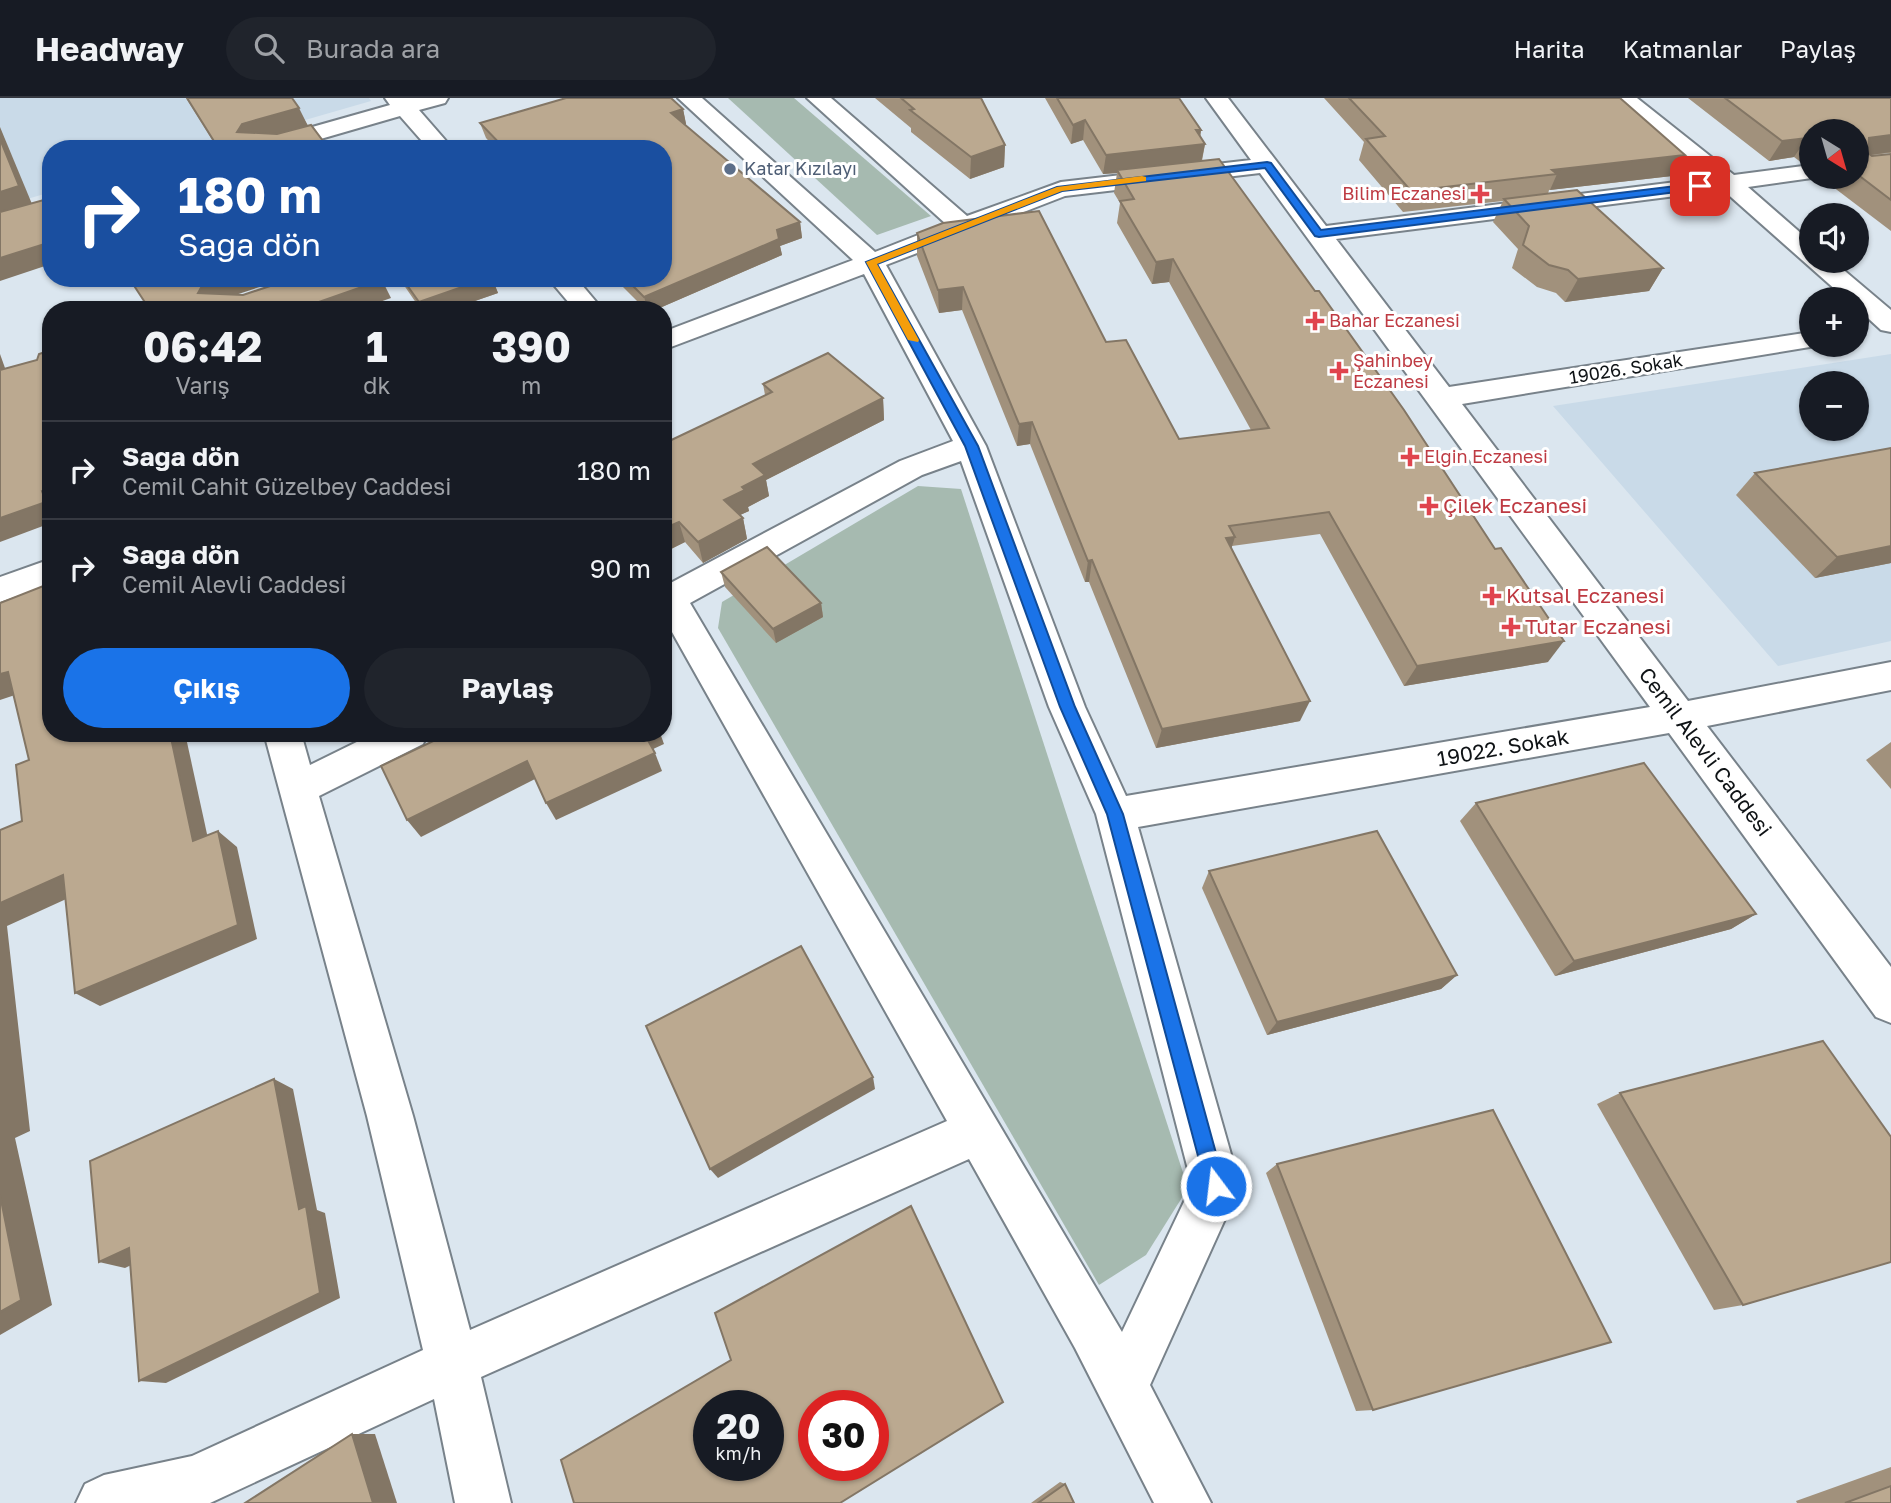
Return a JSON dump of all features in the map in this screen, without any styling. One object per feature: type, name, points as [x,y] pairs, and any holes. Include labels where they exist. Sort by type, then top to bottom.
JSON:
[{"type":"street","points":[[287,140],[400,103],[437,98]]},
{"type":"street","points":[[689,98],[871,262],[971,446],[1068,707],[1115,814],[1216,1186],[1122,1386]]},
{"type":"street","points":[[818,98],[963,226]]},
{"type":"street","name":"Cemil Alevli Caddesi","points":[[1217,98],[1891,1002]]},
{"type":"street","points":[[1623,98],[1728,182],[1799,244]]},
{"type":"street","points":[[400,103],[434,140]]},
{"type":"street","points":[[672,339],[1061,189],[1267,165]]},
{"type":"street","points":[[1319,234],[1799,173]]},
{"type":"street","points":[[1831,273],[1891,326]]},
{"type":"street","points":[[569,287],[582,301]]},
{"type":"street","points":[[1869,330],[1891,326]]},
{"type":"street","name":"19026. Sokak","points":[[1441,398],[1799,342]]},
{"type":"street","points":[[672,597],[911,468],[971,446]]},
{"type":"street","points":[[0,590],[42,574]]},
{"type":"street","points":[[672,610],[1093,1330],[1183,1503]]},
{"type":"street","name":"19022. Sokak","points":[[1115,814],[1679,717],[1891,676]]},
{"type":"street","points":[[285,742],[400,1147],[454,1363],[484,1503]]},
{"type":"street","points":[[298,789],[392,742]]},
{"type":"street","points":[[104,1503],[195,1482],[454,1363],[978,1131]]},
{"type":"shaded area","points":[[0,98],[369,98],[371,101],[236,140],[42,140],[42,195],[0,207]]},
{"type":"shaded area","points":[[1891,354],[1891,641],[1778,666],[1553,406]]},
{"type":"green space","points":[[728,98],[794,98],[931,216],[877,235]]},
{"type":"green space","points":[[918,486],[961,489],[1188,1188],[1146,1255],[1099,1285],[718,628],[722,602]]},
{"type":"building","points":[[187,98],[292,98],[299,108],[242,124],[237,132],[277,134],[311,125],[322,140],[213,140]]},
{"type":"building","points":[[566,98],[671,98],[683,109],[671,113],[800,222],[777,230],[779,239],[672,285],[672,140],[496,140],[480,123]]},
{"type":"building","points":[[901,98],[981,98],[1005,145],[971,157],[910,110],[914,109]]},
{"type":"building","points":[[1057,98],[1179,98],[1201,130],[1196,130],[1205,144],[1106,155],[1085,120],[1073,125]]},
{"type":"building","points":[[1349,98],[1620,98],[1685,155],[1552,170],[1557,174],[1411,191],[1366,139],[1385,136]]},
{"type":"building","points":[[1725,98],[1891,98],[1891,135],[1869,138],[1869,119],[1799,119],[1799,139],[1782,141]]},
{"type":"building","points":[[0,139],[19,186],[0,192]]},
{"type":"building","points":[[1869,154],[1872,156],[1891,154],[1891,200],[1869,183]]},
{"type":"building","points":[[1219,159],[1315,291],[1319,291],[1404,410],[1495,549],[1501,548],[1564,641],[1417,666],[1329,512],[1229,526],[1235,537],[1226,538],[1310,701],[1162,729],[1092,560],[1088,561],[1032,422],[1019,424],[963,287],[938,290],[917,233],[943,223],[1039,211],[1106,342],[1126,340],[1179,439],[1269,428],[1173,259],[1156,262],[1120,201],[1134,199],[1117,170]]},
{"type":"building","points":[[1577,190],[1663,268],[1578,279],[1568,270],[1549,265],[1523,245],[1529,226],[1504,199]]},
{"type":"building","points":[[42,200],[42,245],[0,258],[0,212]]},
{"type":"building","points":[[135,287],[201,287],[198,293],[243,295],[267,287],[362,287],[322,301],[144,301]]},
{"type":"building","points":[[408,287],[462,287],[422,301],[418,301]]},
{"type":"building","points":[[634,287],[667,287],[644,297]]},
{"type":"building","points":[[42,353],[42,503],[0,518],[0,370],[37,360]]},
{"type":"building","points":[[828,353],[883,398],[753,464],[765,475],[742,487],[745,490],[724,500],[743,518],[698,542],[679,522],[672,525],[672,440],[772,392],[763,384]]},
{"type":"building","points":[[1891,448],[1891,546],[1837,557],[1755,473]]},
{"type":"building","points":[[767,547],[821,603],[773,629],[721,572]]},
{"type":"building","points":[[42,587],[42,742],[172,742],[193,841],[218,831],[238,925],[75,993],[63,875],[0,903],[0,830],[22,821],[16,765],[29,760],[8,672],[0,674],[0,603]]},
{"type":"building","points":[[431,742],[649,742],[655,753],[546,803],[527,761],[407,820],[381,766]]},
{"type":"building","points":[[1644,763],[1756,914],[1574,961],[1476,803]]},
{"type":"building","points":[[1377,831],[1457,975],[1277,1022],[1209,871]]},
{"type":"building","points":[[801,946],[873,1077],[710,1169],[646,1026]]},
{"type":"building","points":[[1823,1041],[1891,1137],[1891,1262],[1743,1305],[1620,1093]]},
{"type":"building","points":[[274,1079],[299,1209],[306,1206],[320,1293],[139,1381],[129,1248],[99,1262],[90,1161]]},
{"type":"building","points":[[1493,1110],[1611,1342],[1373,1410],[1277,1164]]},
{"type":"building","points":[[0,1195],[21,1300],[0,1312]]},
{"type":"building","points":[[911,1206],[1003,1402],[889,1473],[889,1390],[798,1390],[798,1481],[876,1481],[840,1503],[574,1503],[561,1460],[731,1360],[715,1313]]},
{"type":"building","points":[[352,1434],[373,1503],[245,1503]]},
{"type":"building","points":[[1065,1484],[1074,1503],[1038,1503]]},
{"type":"building","points":[[1891,1486],[1891,1503],[1845,1503]]},
{"type":"slow traffic","points":[[914,340],[871,262],[1061,189],[1142,179]]},
{"type":"place","name":"Katar Kızılayı","points":[[730,169]]},
{"type":"place","name":"Bilim Eczanesi","points":[[1480,194]]},
{"type":"place","name":"Bahar Eczanesi","points":[[1315,321]]},
{"type":"place","name":"Şahinbey Eczanesi","points":[[1339,371]]},
{"type":"place","name":"Elgin Eczanesi","points":[[1410,457]]},
{"type":"place","name":"Çilek Eczanesi","points":[[1429,506]]},
{"type":"place","name":"Kutsal Eczanesi","points":[[1492,596]]},
{"type":"place","name":"Tutar Eczanesi","points":[[1511,627]]},
{"type":"route","points":[[1216,1186],[1115,814],[1068,707],[971,446],[871,262],[1061,189],[1267,165],[1319,234],[1700,186]]}]
